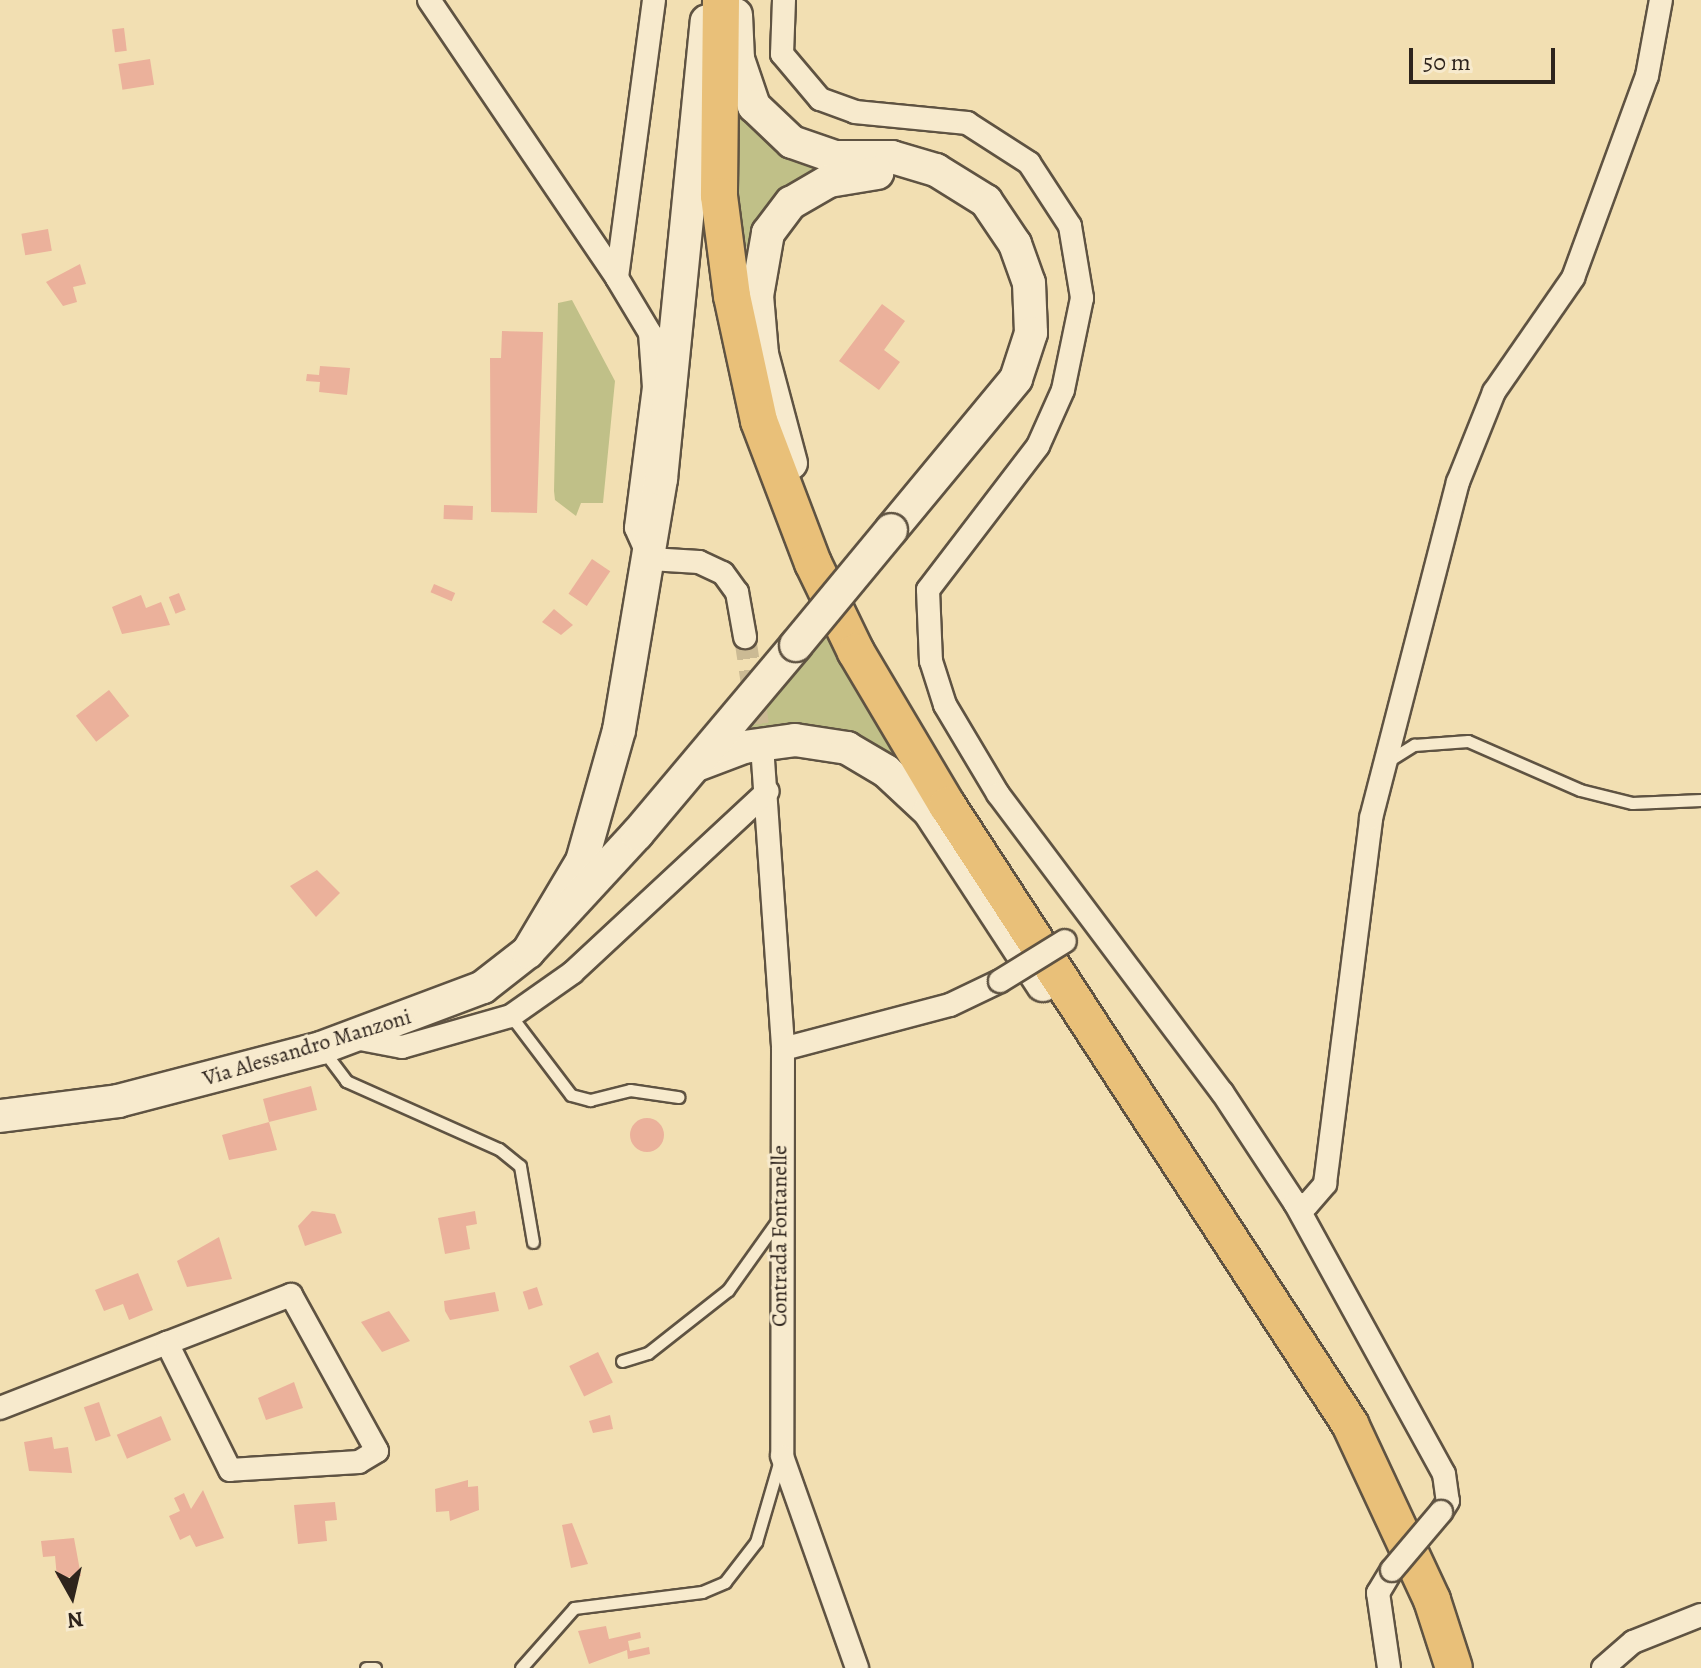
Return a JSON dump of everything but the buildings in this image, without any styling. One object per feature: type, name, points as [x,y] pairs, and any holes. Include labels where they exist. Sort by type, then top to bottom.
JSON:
[{"type":"main road","points":[[528,952],[582,861],[619,730],[650,559],[709,0]]},
{"type":"main road","points":[[721,0],[719,196],[732,296],[759,421],[791,506],[849,639],[901,729],[1350,1424],[1432,1600],[1454,1668]]},
{"type":"main road","points":[[528,952],[699,764],[1016,379],[1031,333],[1029,283],[1015,244],[986,201],[936,170],[892,157],[835,157],[792,142],[754,106],[738,59],[737,0]]},
{"type":"main road","points":[[791,506],[791,459],[761,340],[757,296],[768,233],[791,203],[829,181],[936,170]]},
{"type":"main road","points":[[699,764],[744,747],[795,740],[847,748],[886,771],[929,811],[1176,1188],[1209,1210]]},
{"type":"main road","name":"Via Alessandro Manzoni","points":[[0,1139],[118,1101],[355,1038],[483,987],[528,952]]},
{"type":"main road","name":"Via Alessandro Manzoni","points":[[0,1116],[118,1101]]},
{"type":"street","points":[[429,0],[617,278],[650,333],[654,387],[636,528],[650,559],[699,562],[723,573],[737,592],[745,637]]},
{"type":"street","points":[[617,278],[654,0]]},
{"type":"street","points":[[784,0],[782,54],[820,99],[855,112],[967,123],[1029,163],[1070,226],[1082,298],[1063,390],[1038,446],[943,564],[924,607],[945,705],[1092,928],[1222,1092],[1295,1203],[1444,1474],[1448,1501],[1392,1570],[1378,1593],[1389,1668]]},
{"type":"street","points":[[1295,1203],[1318,1199],[1325,1184],[1371,818],[1388,761],[1407,661],[1458,482],[1494,392],[1573,278],[1647,76],[1661,0]]},
{"type":"street","name":"Contrada Fontanelle","points":[[763,760],[768,791],[783,1049],[778,1219],[782,1456],[857,1668]]},
{"type":"street","points":[[355,1038],[402,1047],[511,1016],[572,973],[768,791]]},
{"type":"street","points":[[783,1049],[950,1005],[1000,981],[1092,928]]},
{"type":"street","points":[[0,1408],[167,1343],[291,1295],[377,1451],[359,1462],[230,1470],[167,1343]]},
{"type":"street","points":[[1603,1668],[1633,1642],[1701,1615]]},
{"type":"lane","points":[[1388,761],[1414,745],[1468,741],[1580,790],[1632,803],[1701,800]]},
{"type":"lane","points":[[511,1016],[571,1095],[665,1090],[678,1097]]},
{"type":"lane","points":[[321,1048],[346,1081],[499,1149],[520,1166],[533,1242]]},
{"type":"lane","points":[[622,1361],[648,1353],[728,1290],[778,1219]]},
{"type":"lane","points":[[521,1668],[574,1608],[702,1592],[725,1582],[756,1542],[782,1456]]},
{"type":"lane","points":[[366,1668],[375,1668]]},
{"type":"green space","points":[[734,88],[820,162],[820,173],[781,192],[764,210],[738,265]]},
{"type":"green space","points":[[572,300],[615,381],[603,503],[581,503],[576,516],[555,500],[554,491],[558,303]]},
{"type":"green space","points":[[824,634],[917,778],[738,731]]},
{"type":"tunnel","points":[[745,637],[763,759]]}]
